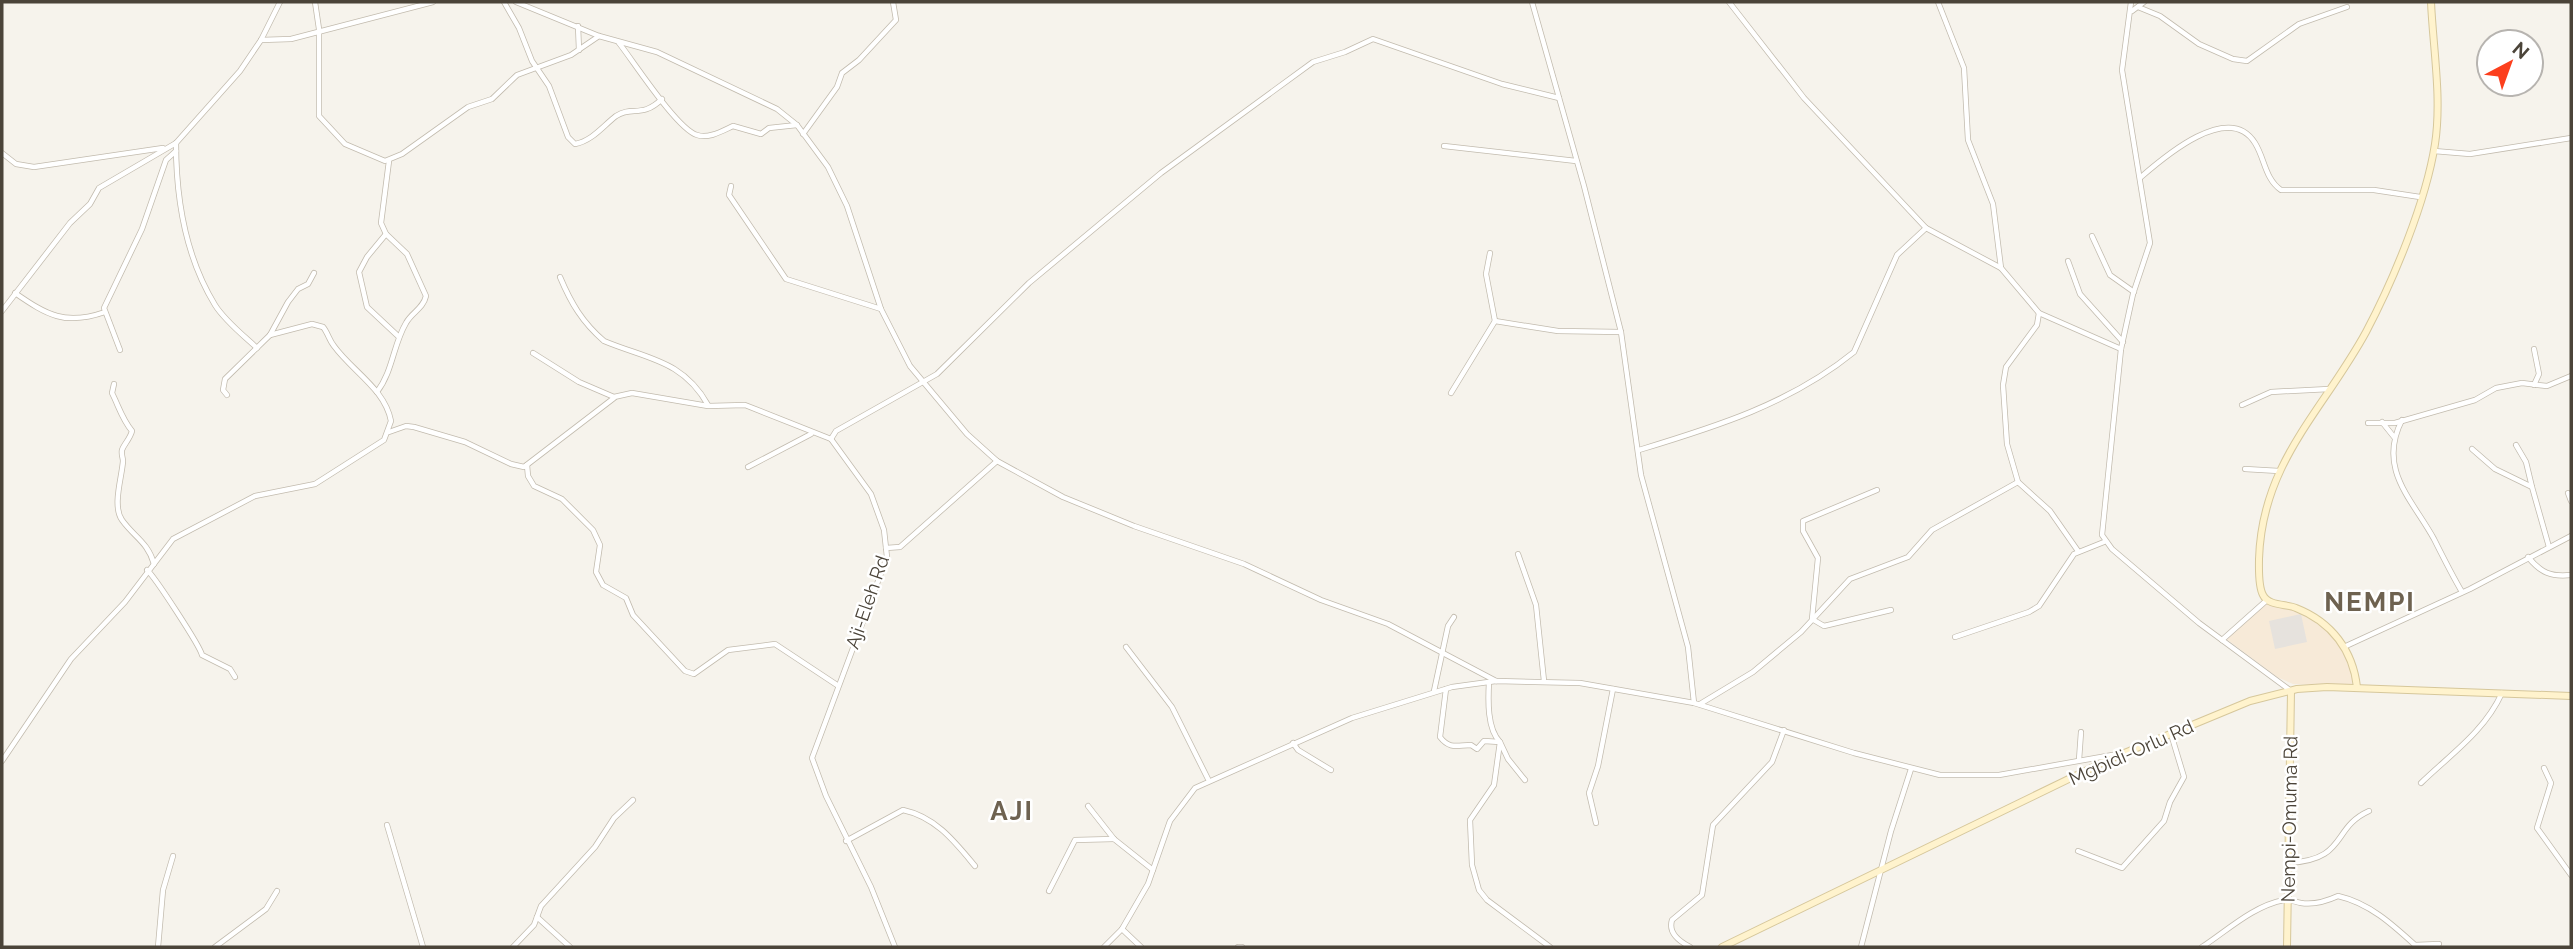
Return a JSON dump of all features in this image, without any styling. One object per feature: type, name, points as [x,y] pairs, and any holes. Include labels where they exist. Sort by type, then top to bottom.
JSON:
[{"type":"street","points":[[2,311],[70,223],[90,204],[99,188],[176,143],[240,71],[261,40],[280,2]]},
{"type":"street","points":[[315,2],[319,29],[319,116],[345,144],[390,161]]},
{"type":"street","points":[[261,40],[291,39],[319,29],[433,2]]},
{"type":"street","points":[[504,2],[519,28],[532,61],[539,67],[568,137],[575,144],[599,132],[625,112],[650,110],[662,99]]},
{"type":"street","points":[[518,2],[599,36],[657,52],[778,109],[797,125],[828,167],[847,206],[881,309],[898,346],[921,382],[967,435],[997,461],[1063,498],[1244,564],[1321,600],[1388,624],[1496,681]]},
{"type":"street","points":[[803,134],[836,87],[842,73],[859,60],[896,20],[894,2]]},
{"type":"street","points":[[1532,2],[1621,332],[1639,450],[1657,540],[1688,647],[1696,703]]},
{"type":"street","points":[[1729,2],[1804,98],[1926,228],[2001,268],[2039,313],[2121,349]]},
{"type":"street","points":[[1938,2],[1964,68],[1968,140],[1993,204],[2001,268]]},
{"type":"street","points":[[2131,2],[2132,11],[2122,70],[2150,243],[2134,292],[2121,349],[2102,527],[2104,541],[2222,640],[2291,691]]},
{"type":"street","points":[[2132,11],[2144,2]]},
{"type":"street","points":[[2357,687],[2352,657],[2346,646],[2306,614],[2267,600],[2262,595],[2259,558],[2268,505],[2279,471],[2294,442],[2330,389],[2377,310],[2420,198],[2434,150],[2437,91],[2431,2]]},
{"type":"street","points":[[2138,7],[2160,16],[2199,44],[2232,58],[2248,61],[2299,24],[2347,8]]},
{"type":"street","points":[[578,26],[579,51]]},
{"type":"street","points":[[377,391],[390,370],[405,323],[420,309],[426,296],[407,254],[386,234],[381,223],[390,161],[468,107],[492,99],[517,75],[579,51],[599,36]]},
{"type":"street","points":[[388,432],[406,426],[414,427],[465,442],[510,464],[527,465],[614,397],[632,393],[708,406],[745,405],[812,434],[831,439],[836,431],[937,374],[1029,283],[1161,173],[1313,62],[1345,52],[1373,39],[1502,84],[1559,98]]},
{"type":"street","points":[[618,42],[680,124],[696,135],[715,134],[733,126],[761,134],[769,128],[797,125]]},
{"type":"street","points":[[2140,178],[2188,141],[2216,131],[2238,129],[2248,134],[2270,178],[2281,190],[2374,190],[2420,198]]},
{"type":"street","points":[[2434,150],[2470,154],[2571,138]]},
{"type":"street","points":[[176,143],[176,188],[190,251],[216,306],[257,348]]},
{"type":"street","points":[[1444,146],[1576,161]]},
{"type":"street","points":[[2,153],[16,164],[34,167],[169,147]]},
{"type":"street","points":[[120,350],[104,308],[142,229],[161,171],[169,155],[176,151]]},
{"type":"street","points":[[732,186],[729,195],[786,279],[881,309]]},
{"type":"street","points":[[1639,450],[1726,424],[1785,398],[1854,352],[1896,254],[1926,228]]},
{"type":"street","points":[[386,234],[361,266],[359,277],[364,286],[367,307],[399,338]]},
{"type":"street","points":[[2092,236],[2110,275],[2134,292]]},
{"type":"street","points":[[1451,393],[1494,321],[1486,274],[1490,253]]},
{"type":"street","points":[[2067,261],[2080,294],[2123,343]]},
{"type":"street","points":[[227,395],[223,390],[225,379],[270,335],[288,302],[298,289],[308,284],[314,273]]},
{"type":"street","points":[[560,277],[575,310],[596,335],[604,341],[669,365],[688,376],[697,385],[708,406]]},
{"type":"street","points":[[15,293],[53,316],[77,318],[105,312]]},
{"type":"street","points":[[2039,313],[2037,325],[2006,367],[2003,385],[2007,444],[2018,482],[2050,511],[2078,551]]},
{"type":"street","points":[[1494,321],[1558,331],[1621,332]]},
{"type":"street","points":[[2,761],[71,659],[125,602],[173,539],[256,496],[315,484],[384,440],[390,416],[377,391],[349,365],[320,325],[312,324],[270,335]]},
{"type":"street","points":[[2533,385],[2539,374],[2534,349]]},
{"type":"street","points":[[533,353],[579,382],[614,397]]},
{"type":"street","points":[[2368,423],[2403,420],[2476,400],[2496,388],[2533,385],[2547,387],[2571,376]]},
{"type":"street","points":[[114,384],[112,393],[121,409],[122,419],[132,431],[122,450],[123,465],[117,483],[120,496],[118,510],[122,521],[149,548],[154,564]]},
{"type":"street","points":[[2242,405],[2271,392],[2330,389]]},
{"type":"street","points":[[2403,420],[2394,437],[2393,455],[2406,497],[2462,592]]},
{"type":"street","points":[[2382,422],[2394,437]]},
{"type":"street","points":[[748,467],[812,434]]},
{"type":"street","name":"Aji-Eleh Rd","points":[[831,439],[871,494],[884,530],[887,556],[812,758],[846,841],[871,887],[895,947]]},
{"type":"street","points":[[2516,445],[2526,462],[2549,547]]},
{"type":"street","points":[[2472,449],[2495,469],[2532,487]]},
{"type":"street","points":[[886,548],[900,547],[997,461]]},
{"type":"street","points":[[527,465],[528,476],[534,486],[562,499],[593,530],[600,545],[596,572],[603,585],[626,598],[633,615],[685,671],[694,674],[728,650],[775,644],[837,685]]},
{"type":"street","points":[[2245,468],[2279,471]]},
{"type":"street","points":[[1696,703],[1753,672],[1812,619],[1850,579],[1908,557],[1932,530],[2018,482]]},
{"type":"street","points":[[1877,490],[1803,521],[1803,531],[1818,558],[1812,619],[1817,625],[1824,626],[1891,610]]},
{"type":"street","points":[[2568,493],[2571,501]]},
{"type":"street","points":[[2346,646],[2462,592],[2571,536]]},
{"type":"street","points":[[1955,636],[2029,612],[2039,606],[2065,563],[2078,551],[2104,541]]},
{"type":"street","points":[[1518,554],[1536,605],[1544,681]]},
{"type":"street","points":[[2528,557],[2538,569],[2554,577],[2571,575]]},
{"type":"street","points":[[147,570],[158,580],[172,609],[199,644],[202,655],[230,669],[235,677]]},
{"type":"street","points":[[2222,640],[2267,600]]},
{"type":"street","points":[[1434,691],[1448,626],[1454,617]]},
{"type":"street","points":[[1126,647],[1172,707],[1209,779]]},
{"type":"street","points":[[1104,947],[1122,929],[1153,870],[1170,821],[1195,788],[1209,779],[1352,718],[1434,691],[1496,681],[1544,681],[1613,689],[1696,703],[1912,769],[1940,775],[1999,775],[2124,753]]},
{"type":"street","points":[[1489,682],[1488,705],[1494,736],[1525,780]]},
{"type":"street","name":"Mgbidi-Orlu Rd","points":[[1722,947],[2124,753],[2240,704],[2291,691],[2357,687],[2571,696]]},
{"type":"street","points":[[1446,689],[1440,737],[1444,743],[1458,747],[1471,745],[1477,749],[1484,741],[1500,742]]},
{"type":"street","points":[[1596,823],[1590,793],[1613,689]]},
{"type":"street","name":"Nempi-Omuma Rd","points":[[2287,947],[2291,691]]},
{"type":"street","points":[[2421,783],[2473,737],[2492,715],[2502,692]]},
{"type":"street","points":[[1689,947],[1674,933],[1671,925],[1672,920],[1702,895],[1713,825],[1772,762],[1784,730]]},
{"type":"street","points":[[2079,760],[2081,732]]},
{"type":"street","points":[[2078,851],[2122,868],[2164,821],[2170,802],[2185,777],[2171,734]]},
{"type":"street","points":[[1500,742],[1494,785],[1470,820],[1472,865],[1479,890],[1487,900],[1550,947]]},
{"type":"street","points":[[1293,743],[1298,750],[1331,770]]},
{"type":"street","points":[[2544,768],[2551,783],[2537,828],[2571,875]]},
{"type":"street","points":[[1861,947],[1891,831],[1912,769]]},
{"type":"street","points":[[513,947],[537,916],[541,906],[633,800]]},
{"type":"street","points":[[1088,806],[1114,839],[1153,870]]},
{"type":"street","points":[[846,841],[903,810],[927,818],[939,826],[975,866]]},
{"type":"street","points":[[2288,863],[2323,857],[2342,840],[2360,815],[2369,811]]},
{"type":"street","points":[[387,825],[423,947]]},
{"type":"street","points":[[1049,891],[1075,839],[1114,839]]},
{"type":"street","points":[[158,947],[163,890],[173,856]]},
{"type":"street","points":[[215,947],[266,909],[277,891]]},
{"type":"street","points":[[2202,947],[2242,919],[2288,900],[2303,904],[2327,901],[2338,896],[2355,900],[2415,945],[2439,944]]},
{"type":"street","points":[[537,916],[570,947]]},
{"type":"street","points":[[1122,929],[1140,947]]},
{"type":"shaded area","points":[[2267,600],[2299,610],[2346,646],[2357,687],[2293,684],[2277,677],[2225,638]]},
{"type":"shaded area","points":[[2301,614],[2307,642],[2275,649],[2269,621]]},
{"type":"district","name":"NEMPI","points":[[2370,602]]},
{"type":"district","name":"AJI","points":[[1012,811]]}]
